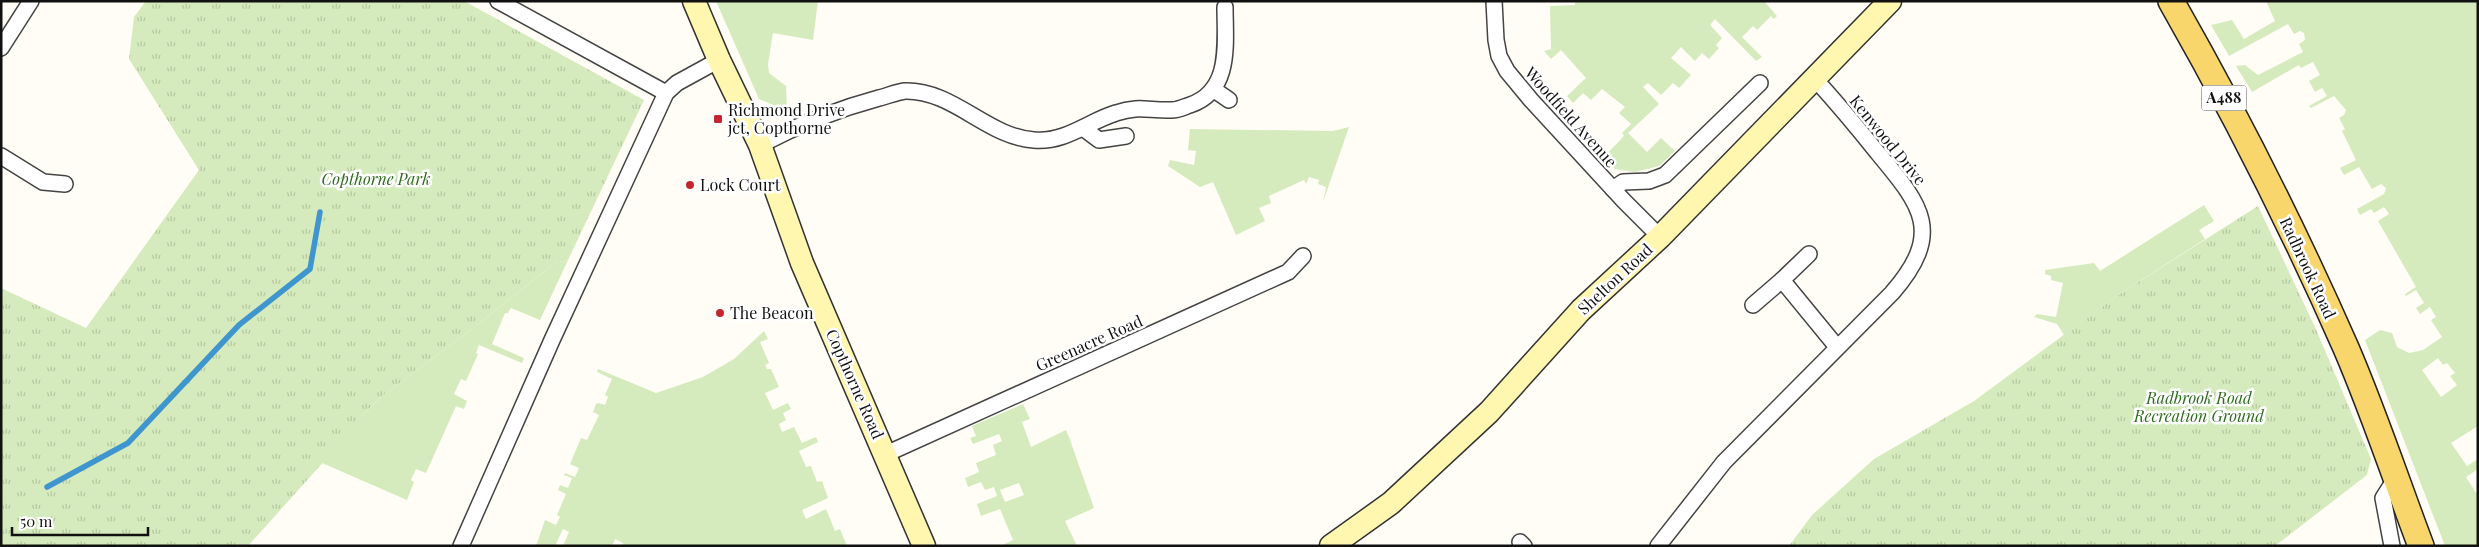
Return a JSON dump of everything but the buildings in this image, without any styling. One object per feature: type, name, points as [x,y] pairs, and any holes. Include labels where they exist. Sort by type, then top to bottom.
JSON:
[{"type":"main road","name":"Copthorne Road","points":[[694,1],[719,60],[760,144],[802,263],[886,454],[924,546]]},
{"type":"main road","name":"Shelton Road","points":[[1331,546],[1391,503],[1444,456],[1489,412],[1581,310],[1660,237],[1890,1]]},
{"type":"main road","name":"Radbrook Road","points":[[2170,1],[2208,67],[2283,214],[2346,349],[2421,546]]},
{"type":"street","points":[[1,48],[31,1]]},
{"type":"street","points":[[498,1],[666,93]]},
{"type":"street","name":"Woodfield Avenue","points":[[1494,1],[1496,40],[1499,56],[1507,71],[1531,100],[1613,189],[1660,237]]},
{"type":"street","points":[[760,144],[797,126],[904,91],[936,97],[959,106],[1007,133],[1035,140],[1064,136],[1108,115],[1133,108],[1173,110],[1198,102],[1213,89],[1223,74],[1225,54],[1224,8]]},
{"type":"street","points":[[461,546],[552,340],[666,93],[677,83],[719,60]]},
{"type":"street","name":"Kenwood Drive","points":[[1658,546],[1724,462],[1910,273],[1920,252],[1922,227],[1912,195],[1815,79]]},
{"type":"street","points":[[1613,189],[1622,182],[1649,181],[1666,175],[1760,83]]},
{"type":"street","points":[[1213,89],[1229,100]]},
{"type":"street","points":[[1083,128],[1099,140],[1126,136]]},
{"type":"street","points":[[1,156],[44,182],[65,184]]},
{"type":"street","points":[[1753,306],[1809,254]]},
{"type":"street","name":"Greenacre Road","points":[[886,454],[1288,272],[1303,256]]},
{"type":"street","points":[[1782,280],[1837,347]]},
{"type":"street","points":[[2392,546],[2383,498],[2396,479]]},
{"type":"green space","name":"Copthorne Park","points":[[146,1],[464,1],[644,100],[568,260],[555,263],[467,333],[381,397],[362,416],[345,438],[248,546],[1,546],[1,288],[86,328],[199,170],[129,59],[134,17]]},
{"type":"green space","points":[[716,1],[818,1],[813,40],[773,33],[768,64],[769,73],[786,86],[787,111],[759,99]]},
{"type":"green space","points":[[1575,1],[1764,1],[1777,16],[1774,19],[1771,16],[1757,30],[1753,26],[1742,37],[1762,57],[1756,61],[1715,19],[1710,25],[1722,38],[1716,45],[1719,48],[1709,59],[1702,53],[1695,61],[1681,47],[1671,58],[1691,75],[1679,88],[1673,83],[1661,95],[1648,83],[1643,87],[1659,104],[1628,133],[1647,152],[1661,138],[1675,151],[1659,166],[1635,172],[1615,169],[1603,158],[1624,136],[1622,133],[1631,124],[1619,113],[1625,107],[1602,89],[1591,100],[1583,93],[1573,103],[1567,96],[1586,78],[1561,50],[1551,59],[1544,51],[1551,49],[1550,6],[1575,5]]},
{"type":"green space","points":[[2266,1],[2478,1],[2478,426],[2451,443],[2467,466],[2478,459],[2478,469],[2466,477],[2478,496],[2478,546],[2445,546],[2365,340],[2380,330],[2392,333],[2397,347],[2409,353],[2423,350],[2442,337],[2431,320],[2436,317],[2430,307],[2420,314],[2416,308],[2424,303],[2416,290],[2406,296],[2405,294],[2416,287],[2378,221],[2389,214],[2384,207],[2374,213],[2371,209],[2360,215],[2357,209],[2384,194],[2386,188],[2381,184],[2372,189],[2359,167],[2344,175],[2340,168],[2356,160],[2342,131],[2345,129],[2339,118],[2344,115],[2346,110],[2334,96],[2311,108],[2309,106],[2327,96],[2322,88],[2315,92],[2309,81],[2320,75],[2313,62],[2301,68],[2299,65],[2252,92],[2236,66],[2245,65],[2258,75],[2303,52],[2299,44],[2305,40],[2304,33],[2300,31],[2294,34],[2288,24],[2229,56],[2211,25],[2232,20],[2244,39],[2275,21]],"holes":[[[2438,358],[2443,365],[2447,363],[2455,373],[2450,376],[2457,385],[2441,397],[2422,370]]]},
{"type":"green space","points":[[1349,127],[1323,202],[1326,187],[1318,184],[1319,180],[1309,177],[1306,184],[1304,180],[1269,196],[1271,203],[1259,208],[1265,221],[1236,235],[1213,182],[1200,187],[1168,166],[1170,160],[1194,165],[1196,151],[1188,150],[1190,129],[1333,131]]},
{"type":"green space","points":[[2204,205],[2214,221],[2199,230],[2205,239],[2118,295],[2064,335],[2057,324],[2034,317],[2037,314],[2056,317],[2063,283],[2051,280],[2051,276],[2045,274],[2045,270],[2094,263],[2100,271]]},
{"type":"green space","name":"Radbrook Road Recreation Ground","points":[[2258,206],[2315,327],[2371,459],[2367,475],[2275,546],[1789,546],[1812,515],[1874,459],[1974,401],[2118,295]]},
{"type":"green space","points":[[568,260],[540,320],[511,308],[508,313],[505,313],[492,344],[524,358],[522,363],[479,345],[476,353],[478,354],[466,381],[461,379],[454,394],[467,401],[464,409],[456,406],[426,473],[416,469],[411,480],[414,482],[407,500],[322,463],[362,416],[381,397],[467,333],[555,263]]},
{"type":"green space","points":[[764,331],[768,339],[760,342],[769,363],[765,365],[767,369],[771,369],[779,387],[765,393],[773,410],[788,403],[791,409],[783,413],[786,420],[779,424],[782,432],[794,427],[802,443],[816,437],[818,442],[799,451],[806,467],[811,466],[817,482],[822,481],[828,498],[802,510],[806,519],[826,509],[835,531],[840,529],[847,546],[622,546],[623,543],[615,539],[612,546],[563,546],[569,532],[563,529],[555,546],[536,546],[545,520],[556,525],[560,517],[557,515],[566,494],[558,490],[560,485],[568,488],[572,478],[564,475],[565,473],[575,477],[579,468],[570,464],[581,438],[587,440],[599,415],[593,412],[596,404],[605,405],[608,397],[605,395],[612,379],[597,372],[598,369],[656,393],[703,377],[734,359]]},
{"type":"green space","points":[[1023,404],[1030,419],[1022,422],[1031,447],[1066,430],[1094,508],[1065,521],[1077,546],[1000,546],[1013,540],[1000,509],[981,516],[977,504],[997,496],[994,487],[985,490],[981,482],[968,487],[965,478],[979,472],[976,463],[996,455],[993,445],[1002,441],[999,434],[973,444],[970,438],[976,436],[972,426]],"holes":[[[1019,483],[1024,495],[1005,502],[1000,490]]]},
{"type":"waterway","points":[[47,487],[128,443],[239,325],[310,269],[320,212]]},
{"type":"place","name":"Richmond Drive jct, Copthorne","points":[[718,119]]},
{"type":"place","name":"Lock Court","points":[[690,185]]},
{"type":"place","name":"The Beacon","points":[[720,313]]}]
